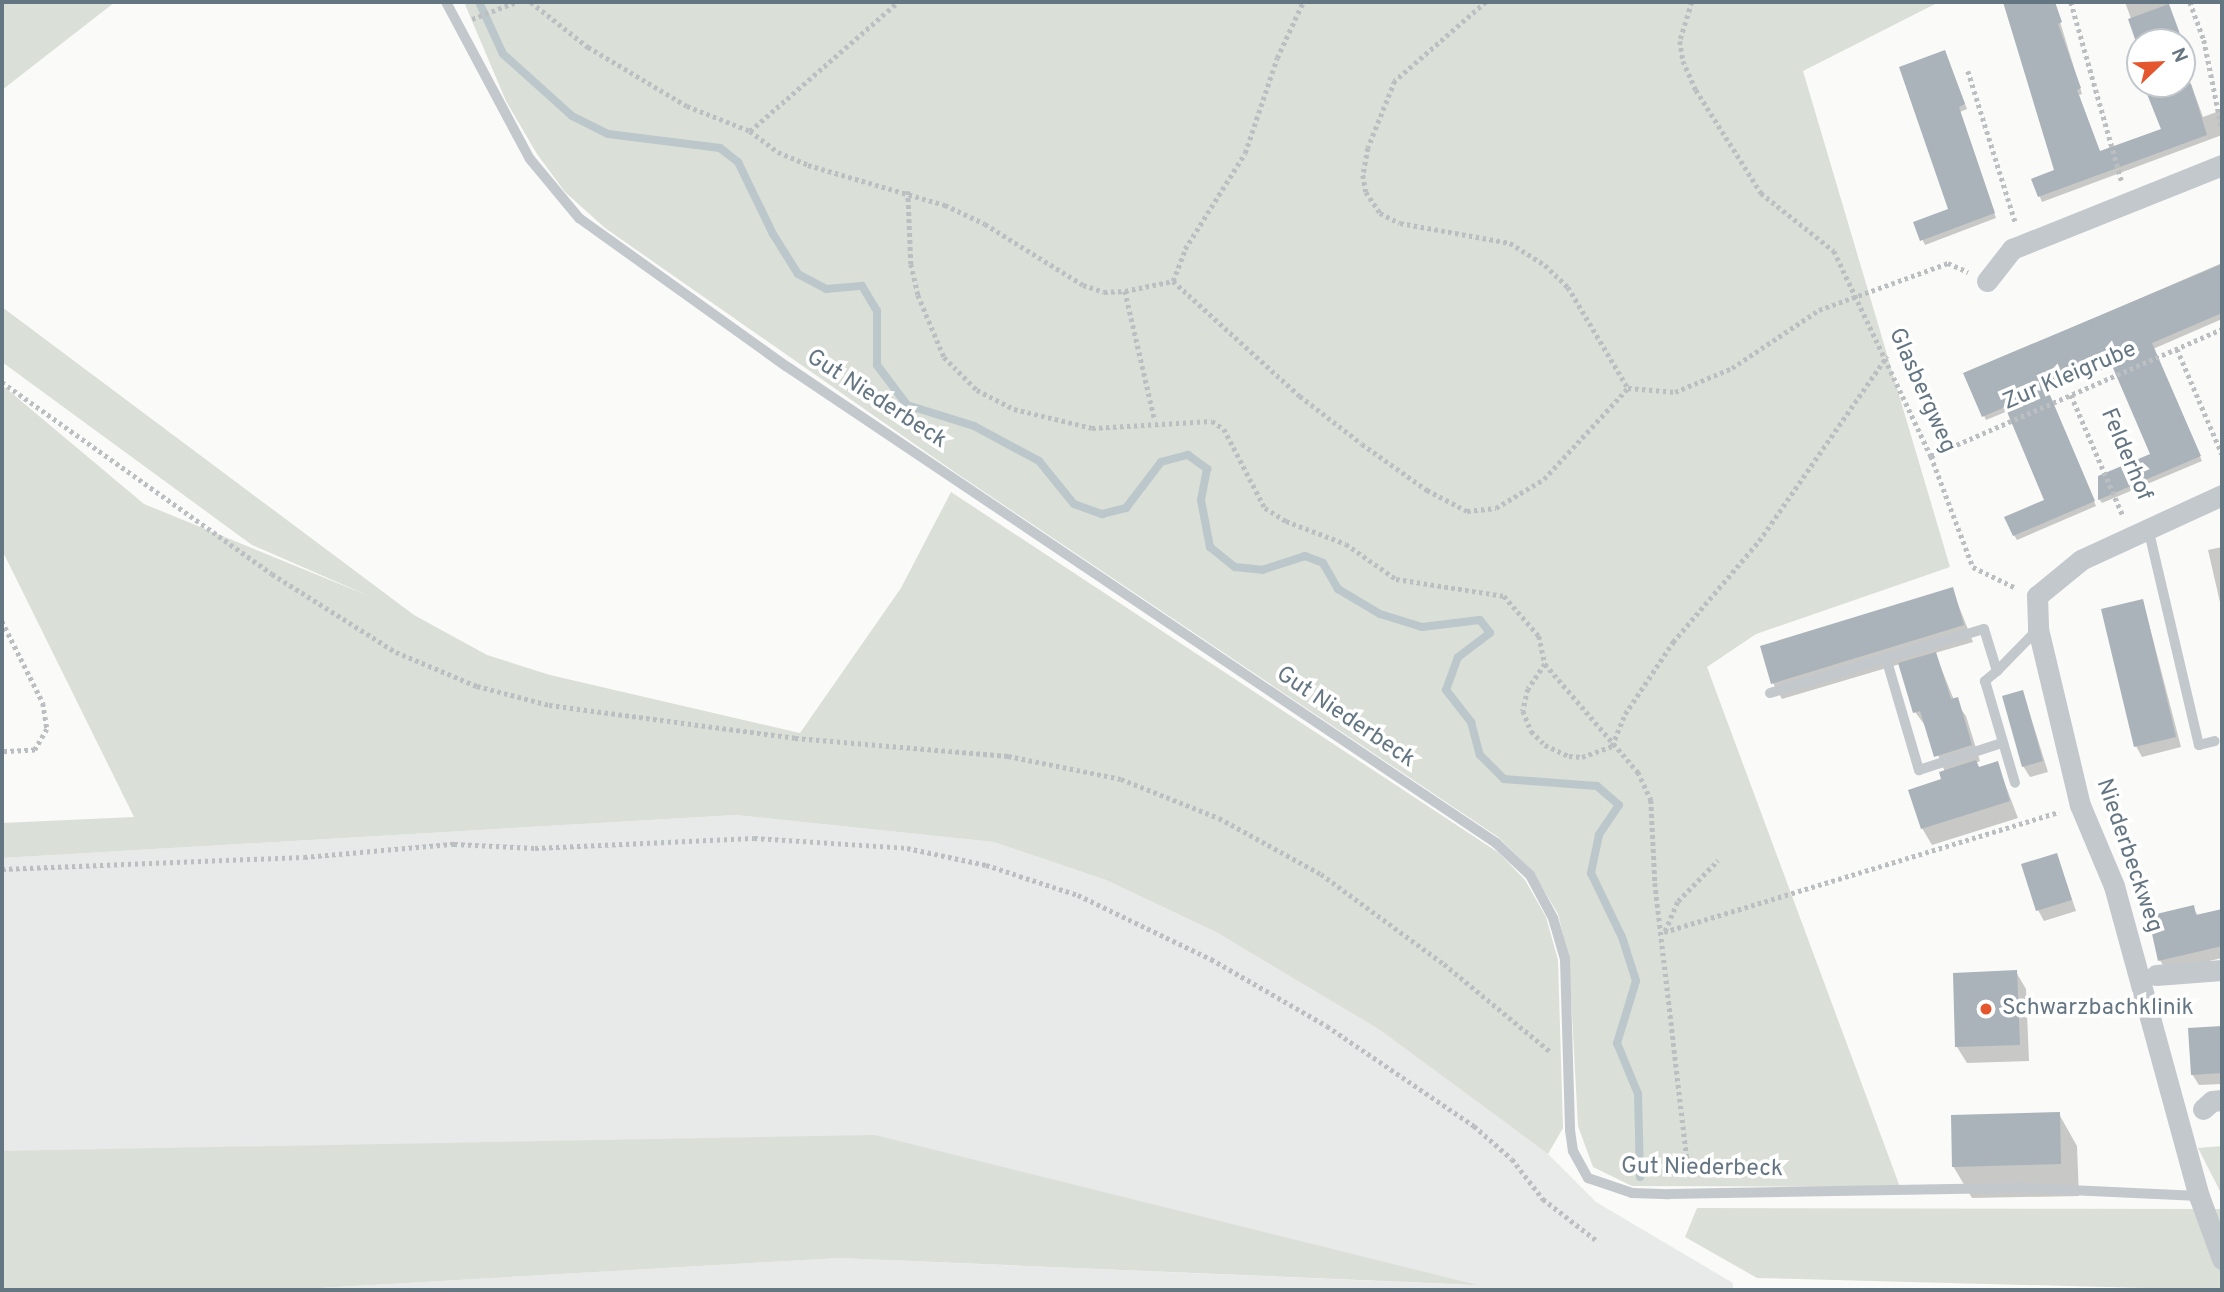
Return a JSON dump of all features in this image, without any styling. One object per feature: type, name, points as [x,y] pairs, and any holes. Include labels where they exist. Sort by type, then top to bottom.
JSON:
[{"type":"street","points":[[1987,281],[2012,249],[2222,165]]},
{"type":"street","name":"Felderhof","points":[[2036,596],[2081,560],[2222,495]]},
{"type":"street","name":"Niederbeckweg","points":[[2036,596],[2038,629],[2080,806],[2114,886],[2199,1196],[2222,1259]]},
{"type":"street","points":[[2156,975],[2222,970]]},
{"type":"lane","name":"Gut Niederbeck","points":[[446,2],[530,159],[579,218],[786,366],[1496,843],[1530,875],[1553,918],[1565,959],[1567,1065],[1573,1151],[1588,1178],[1632,1193],[2024,1188],[2199,1196]]},
{"type":"lane","name":"Felderhof","points":[[2140,532],[2199,745],[2215,741]]},
{"type":"lane","points":[[1770,693],[1984,629],[1997,671]]},
{"type":"lane","points":[[2015,783],[1985,681],[2038,629]]},
{"type":"lane","points":[[1886,658],[1919,770],[2002,743]]},
{"type":"path","points":[[471,19],[514,2]]},
{"type":"path","points":[[531,2],[554,24],[614,64],[687,106],[750,131],[778,152],[808,165],[908,191],[985,224],[1083,285],[1104,292],[1125,291],[1173,281]]},
{"type":"path","points":[[750,131],[898,2]]},
{"type":"path","points":[[1173,281],[1185,249],[1245,153],[1277,58],[1303,2]]},
{"type":"path","points":[[1486,2],[1395,81],[1368,148],[1363,175],[1366,192],[1380,213],[1400,223],[1510,243],[1545,265],[1568,287],[1628,388]]},
{"type":"path","name":"Glasbergweg","points":[[1692,2],[1680,41],[1682,61],[1696,90],[1761,193],[1834,251],[1931,456],[1973,567],[2036,596]]},
{"type":"path","points":[[2071,2],[2090,62],[2109,146],[2129,202]]},
{"type":"path","points":[[2190,2],[2204,40],[2222,129]]},
{"type":"path","points":[[1968,71],[2023,245]]},
{"type":"path","points":[[908,191],[911,264],[918,295],[944,357],[963,378],[1014,409],[1092,428],[1154,421],[1219,425],[1265,508],[1286,522],[1346,544],[1396,579],[1504,596],[1539,636],[1545,664],[1612,746],[1638,772],[1651,800],[1655,883],[1664,932],[1691,1194]]},
{"type":"path","points":[[1628,388],[1675,392],[1704,382],[1732,368],[1804,317],[1948,263],[1987,281]]},
{"type":"path","points":[[1173,281],[1351,436],[1427,490],[1467,511],[1496,508],[1544,479],[1628,388]]},
{"type":"path","points":[[1125,291],[1154,421]]},
{"type":"path","name":"Zur Kleigrube","points":[[1931,456],[2222,330]]},
{"type":"path","points":[[2177,349],[2222,454]]},
{"type":"path","points":[[1545,664],[1528,689],[1523,711],[1531,731],[1545,745],[1569,756],[1582,757],[1612,746],[1625,714],[1673,642],[1759,541],[1886,356]]},
{"type":"path","points":[[2,382],[272,574],[397,652],[477,686],[549,705],[795,738],[1008,756],[1121,779],[1219,818],[1321,874],[1444,964],[1567,1065]]},
{"type":"path","name":"Felderhof","points":[[2071,396],[2140,532]]},
{"type":"path","points":[[2,621],[44,703],[47,729],[35,751],[2,752]]},
{"type":"path","points":[[1664,932],[2080,806]]},
{"type":"path","points":[[2,869],[277,859],[454,844],[536,848],[754,838],[907,848],[986,865],[1078,895],[1211,959],[1326,1026],[1474,1126],[1512,1159],[1543,1199],[1596,1240]]},
{"type":"path","points":[[1664,932],[1678,901],[1718,860]]},
{"type":"shaded area","points":[[2,2],[115,2],[2,90]]},
{"type":"shaded area","points":[[464,2],[1939,2],[1803,71],[1950,567],[1756,634],[1707,667],[1900,1187],[1632,1186],[1593,1167],[1578,1126],[1569,959],[1558,914],[1533,872],[1498,837],[956,473],[605,228],[565,192],[537,154],[506,101]]},
{"type":"shaded area","points":[[2,307],[414,615],[487,655],[550,675],[800,733],[901,588],[951,492],[1499,853],[1525,880],[1546,917],[1558,960],[1563,1128],[1548,1154],[1380,1030],[1216,932],[1106,880],[994,842],[736,815],[2,858],[2,823],[134,817],[2,550],[2,385],[144,504],[369,596],[252,545],[2,362]]},
{"type":"shaded area","points":[[736,815],[994,842],[1106,880],[1216,932],[1380,1030],[1548,1154],[1596,1202],[1733,1283],[1733,1290],[285,1290],[838,1258],[1472,1285],[2,1151],[2,858]]},
{"type":"shaded area","points":[[875,1135],[1477,1285],[838,1258],[285,1290],[2,1290],[2,1151]]},
{"type":"shaded area","points":[[2222,1146],[2222,1195],[2198,1148]]},
{"type":"shaded area","points":[[1697,1208],[2222,1209],[2222,1290],[1757,1278],[1685,1237]]},
{"type":"building","points":[[2003,2],[2055,2],[2062,22],[2058,24],[2081,88],[2077,90],[2100,151],[2161,129],[2149,98],[2195,98],[2207,135],[2038,197],[2031,179],[2054,170]]},
{"type":"building","points":[[2169,4],[2178,28],[2131,28],[2128,19]]},
{"type":"building","points":[[1945,50],[1965,104],[1959,107],[1995,213],[1920,241],[1913,222],[1948,209],[1899,67]]},
{"type":"building","points":[[2222,264],[2222,313],[2152,343],[2201,456],[2098,500],[2098,476],[2150,454],[2110,361],[2105,363],[2047,388],[2095,501],[2013,536],[2004,517],[2044,500],[2005,407],[1982,417],[1963,373]]},
{"type":"building","points":[[1953,587],[1964,625],[1771,684],[1760,646]]},
{"type":"building","points":[[2143,599],[2176,737],[2134,747],[2101,609]]},
{"type":"building","points":[[1936,652],[1951,699],[1958,697],[1972,745],[1934,757],[1920,711],[1913,713],[1898,663]]},
{"type":"building","points":[[2023,690],[2043,761],[2022,767],[2002,696]]},
{"type":"building","points":[[1976,760],[1979,767],[1998,761],[2010,801],[1921,829],[1908,790],[1941,779],[1939,772]]},
{"type":"building","points":[[2057,853],[2072,900],[2036,911],[2021,864]]},
{"type":"building","points":[[2194,905],[2196,915],[2222,909],[2222,946],[2158,961],[2148,916]]},
{"type":"building","name":"Schwarzbachklinik","points":[[2017,970],[2020,1045],[1955,1047],[1953,973]]},
{"type":"building","points":[[2222,1026],[2222,1073],[2191,1075],[2188,1028]]},
{"type":"building","points":[[2060,1112],[2061,1164],[1952,1167],[1951,1115]]},
{"type":"waterway","points":[[479,2],[503,54],[572,116],[608,134],[720,148],[738,162],[773,234],[798,274],[826,289],[862,286],[877,311],[877,365],[907,405],[974,426],[1039,461],[1074,504],[1102,514],[1126,508],[1161,462],[1188,455],[1207,469],[1201,500],[1210,547],[1235,567],[1262,570],[1305,556],[1323,563],[1338,589],[1380,614],[1422,627],[1480,620],[1490,633],[1458,657],[1446,690],[1471,722],[1480,755],[1504,779],[1597,786],[1619,805],[1599,835],[1591,873],[1622,937],[1636,981],[1617,1043],[1638,1094],[1640,1177]]},
{"type":"place","name":"Schwarzbachklinik","points":[[1986,1009]]}]
